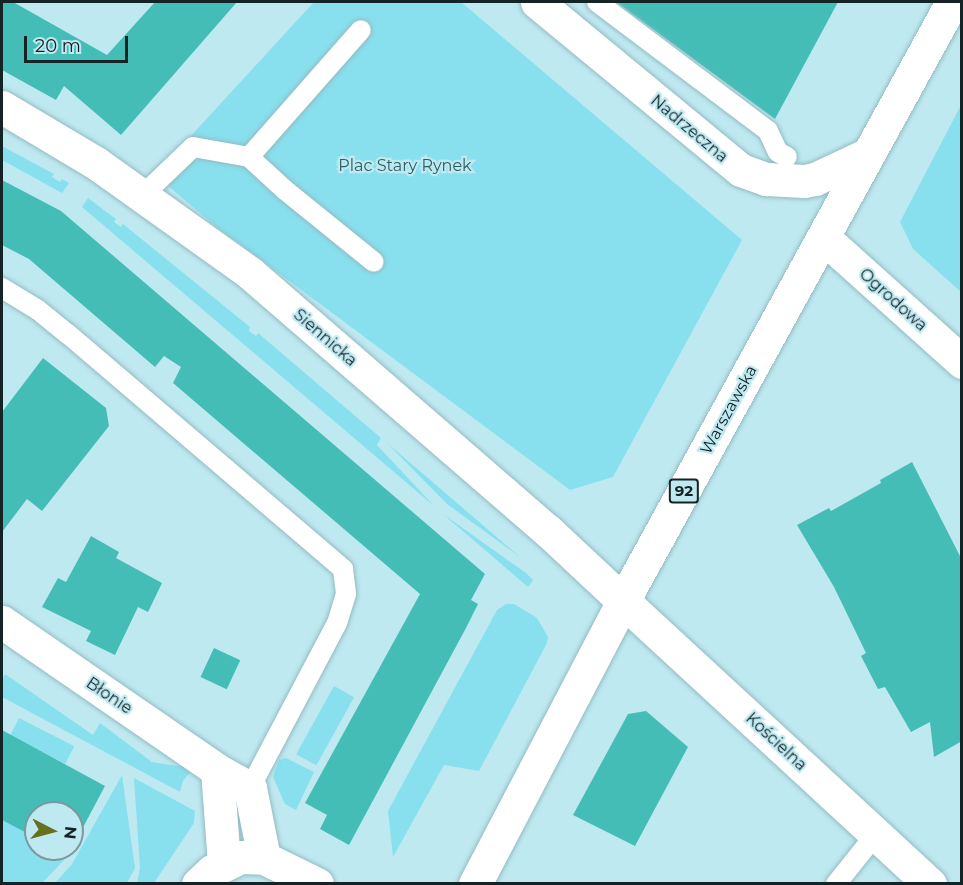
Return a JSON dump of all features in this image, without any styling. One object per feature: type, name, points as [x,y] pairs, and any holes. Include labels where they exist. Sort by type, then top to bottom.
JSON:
[{"type":"main road","name":"Nadrzeczna","points":[[537,2],[730,164],[766,179],[804,181],[815,179],[866,155]]},
{"type":"main road","name":"Warszawska","points":[[475,884],[623,601],[825,238],[866,155],[952,2]]},
{"type":"main road","name":"Siennicka","points":[[2,107],[86,157],[143,195],[250,273],[572,552],[623,601]]},
{"type":"main road","name":"Ogrodowa","points":[[825,238],[962,362]]},
{"type":"main road","name":"Kościelna","points":[[623,601],[930,884]]},
{"type":"main road","name":"Błonie","points":[[2,622],[217,770],[250,788]]},
{"type":"main road","points":[[217,770],[224,864]]},
{"type":"main road","points":[[250,788],[264,858]]},
{"type":"main road","points":[[198,884],[224,864],[241,857],[264,858],[317,884]]},
{"type":"lane","points":[[597,2],[768,131],[777,153],[787,157]]},
{"type":"lane","points":[[249,157],[361,30]]},
{"type":"lane","points":[[143,195],[193,147],[249,157],[285,190],[374,262]]},
{"type":"lane","points":[[2,288],[38,310],[68,334],[343,569],[346,594],[340,616],[250,788]]},
{"type":"lane","points":[[836,884],[876,834]]},
{"type":"green space","name":"Plac Stary Rynek","points":[[314,2],[461,2],[742,240],[613,477],[570,490],[218,228],[155,175]]},
{"type":"green space","points":[[961,105],[961,292],[913,249],[900,222]]},
{"type":"green space","points":[[2,146],[54,174],[52,177],[60,182],[62,179],[69,183],[62,193],[2,160]]},
{"type":"green space","points":[[88,198],[116,219],[114,222],[121,227],[123,224],[250,327],[249,331],[256,336],[258,333],[381,438],[377,445],[434,506],[82,207]]},
{"type":"green space","points":[[387,443],[520,557],[447,504]]},
{"type":"green space","points":[[443,514],[526,573],[533,580],[528,587]]},
{"type":"green space","points":[[506,604],[514,604],[537,618],[548,637],[547,643],[479,771],[444,765],[393,857],[388,811],[497,610]]},
{"type":"green space","points":[[5,674],[93,735],[100,723],[152,762],[184,767],[191,771],[183,781],[180,792],[2,697],[2,680]]},
{"type":"green space","points":[[334,686],[354,697],[316,765],[296,754]]},
{"type":"green space","points":[[19,718],[74,746],[65,764],[10,736]]},
{"type":"green space","points":[[286,758],[314,772],[296,810],[285,804],[273,777],[279,760]]},
{"type":"green space","points":[[122,775],[135,868],[127,883],[55,883],[74,861],[84,861],[84,843]]},
{"type":"green space","points":[[134,778],[195,811],[194,823],[154,883],[137,883],[140,868]]},
{"type":"green space","points":[[2,820],[24,832],[24,861],[63,861],[42,883],[2,883]]},
{"type":"building","points":[[2,2],[13,2],[107,55],[155,2],[237,2],[121,135],[64,86],[56,100],[2,70]]},
{"type":"building","points":[[616,2],[838,2],[775,119]]},
{"type":"building","points":[[2,180],[61,211],[485,574],[471,600],[478,604],[466,628],[349,845],[320,829],[327,815],[305,803],[420,594],[173,383],[181,367],[164,356],[155,367],[29,259],[2,245]]},
{"type":"building","points":[[43,358],[106,408],[109,426],[42,511],[27,499],[2,532],[2,412]]},
{"type":"building","points":[[912,462],[962,560],[962,741],[934,757],[930,722],[911,732],[885,687],[878,689],[861,656],[866,653],[834,587],[797,525],[829,508],[831,511],[881,483],[880,480]]},
{"type":"building","points":[[91,536],[119,552],[116,558],[162,583],[148,612],[138,607],[115,655],[86,641],[91,631],[42,607],[58,578],[66,582]]},
{"type":"building","points":[[214,648],[240,660],[227,689],[200,677]]},
{"type":"building","points":[[646,711],[688,747],[635,846],[573,815],[628,714]]},
{"type":"building","points":[[2,730],[105,786],[84,825],[84,801],[24,801],[24,832],[2,820]]}]
